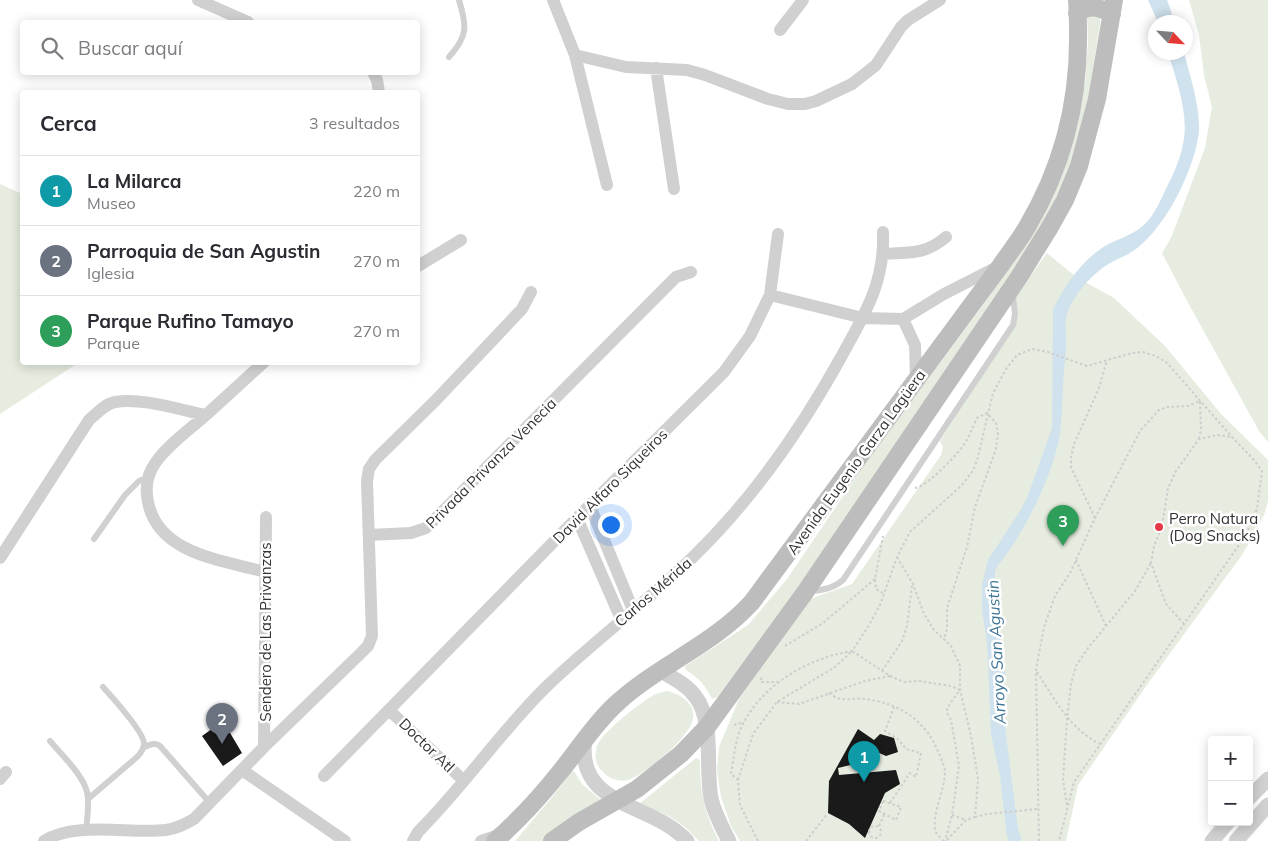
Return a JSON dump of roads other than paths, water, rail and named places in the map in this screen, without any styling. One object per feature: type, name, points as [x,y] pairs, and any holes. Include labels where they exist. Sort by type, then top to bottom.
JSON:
[{"type":"main road","points":[[1077,4],[1103,9],[1113,7]]},
{"type":"main road","name":"Avenida Eugenio Garza Lagüera","points":[[500,837],[543,793],[601,719],[614,706],[634,690],[729,625],[752,602],[775,574],[1001,265],[1026,228],[1054,172],[1063,145],[1069,124],[1077,76],[1077,4]]},
{"type":"main road","name":"Avenida Eugenio Garza Lagüera","points":[[552,841],[578,822],[637,789],[680,754],[706,728],[806,591],[1013,285],[1065,200],[1079,166],[1097,99],[1113,7]]},
{"type":"street","points":[[198,0],[243,20]]},
{"type":"street","points":[[553,0],[575,55],[607,186]]},
{"type":"street","points":[[780,30],[803,0]]},
{"type":"street","points":[[575,55],[626,67],[688,70],[705,74],[768,100],[788,104],[805,104],[816,101],[852,84],[876,65],[901,27],[908,20],[940,0]]},
{"type":"street","points":[[656,68],[674,189]]},
{"type":"street","points":[[375,75],[378,80],[379,90]]},
{"type":"street","name":"Carlos Mérida","points":[[413,841],[418,832],[543,690],[621,619],[690,560],[714,536],[759,483],[810,409],[862,318],[877,284],[884,254],[883,232]]},
{"type":"street","name":"David Alfaro Siqueiros","points":[[324,776],[577,518],[724,372],[750,336],[770,295],[778,234]]},
{"type":"street","points":[[884,254],[921,251],[936,245],[946,237]]},
{"type":"street","points":[[420,265],[460,240]]},
{"type":"street","points":[[770,295],[862,318],[903,319],[944,294],[1001,265]]},
{"type":"street","name":"Privada Privanza Venecia","points":[[369,536],[411,534],[426,528],[676,277],[691,272]]},
{"type":"street","points":[[369,536],[367,475],[371,465],[522,309],[531,292]]},
{"type":"street","points":[[903,319],[915,344],[916,379]]},
{"type":"street","points":[[261,365],[163,454],[155,463],[147,478],[146,494],[154,520],[172,541],[191,551],[265,572]]},
{"type":"street","points":[[0,558],[89,420],[101,409],[114,402],[130,401],[206,415]]},
{"type":"street","points":[[590,506],[633,610]]},
{"type":"street","name":"Sendero de Las Privanzas","points":[[264,747],[266,517]]},
{"type":"street","points":[[577,518],[621,619]]},
{"type":"street","name":"Sendero de Las Privanzas","points":[[44,841],[52,835],[62,833],[166,830],[182,826],[194,819],[211,804],[264,747],[361,653],[370,641],[372,620],[369,536]]},
{"type":"street","points":[[661,671],[680,682],[697,698],[702,708],[706,728],[711,798],[729,841]]},
{"type":"street","name":"Doctor Atl","points":[[389,710],[464,781]]},
{"type":"street","points":[[585,740],[583,754],[588,774],[602,790],[671,826],[687,841]]},
{"type":"street","points":[[242,770],[345,841]]},
{"type":"street","points":[[1253,794],[1268,779]]},
{"type":"street","points":[[1236,841],[1268,805]]},
{"type":"street","points":[[1212,841],[1225,826]]},
{"type":"street","points":[[481,841],[500,837]]},
{"type":"lane","points":[[449,57],[458,47],[463,36],[466,20],[459,0]]},
{"type":"lane","points":[[806,591],[816,591],[831,587],[843,580],[1013,325],[1015,314],[1012,302],[1013,285]]},
{"type":"lane","points":[[94,540],[126,495],[138,481],[147,478]]},
{"type":"lane","points":[[104,687],[142,734],[144,747]]},
{"type":"lane","points":[[50,741],[86,787],[88,799],[86,831]]},
{"type":"lane","points":[[88,799],[136,757],[144,747],[156,744],[160,746],[211,804]]},
{"type":"water","points":[[1148,0],[1167,0],[1172,15],[1155,15]]},
{"type":"water","name":"Arroyo San Agustin","points":[[1170,60],[1186,60],[1198,111],[1199,130],[1197,145],[1186,178],[1168,211],[1147,239],[1129,254],[1110,263],[1089,279],[1071,305],[1066,322],[1062,417],[1057,448],[1045,483],[1028,520],[995,571],[995,599],[1005,673],[1003,711],[1018,830],[1021,837],[1020,841],[1010,841],[1007,837],[1000,776],[991,734],[987,643],[982,610],[982,585],[988,560],[1027,498],[1052,428],[1053,310],[1068,283],[1081,266],[1105,246],[1135,231],[1147,222],[1174,172],[1183,145],[1185,128],[1183,106]]},
{"type":"place","name":"Perro Natura (Dog Snacks)","points":[[1159,527]]},
{"type":"place","name":"Parque Rufino Tamayo","points":[[1063,546]]},
{"type":"place","name":"Parroquia de San Agustin","points":[[222,744]]},
{"type":"place","name":"La Milarca","points":[[864,782]]}]
